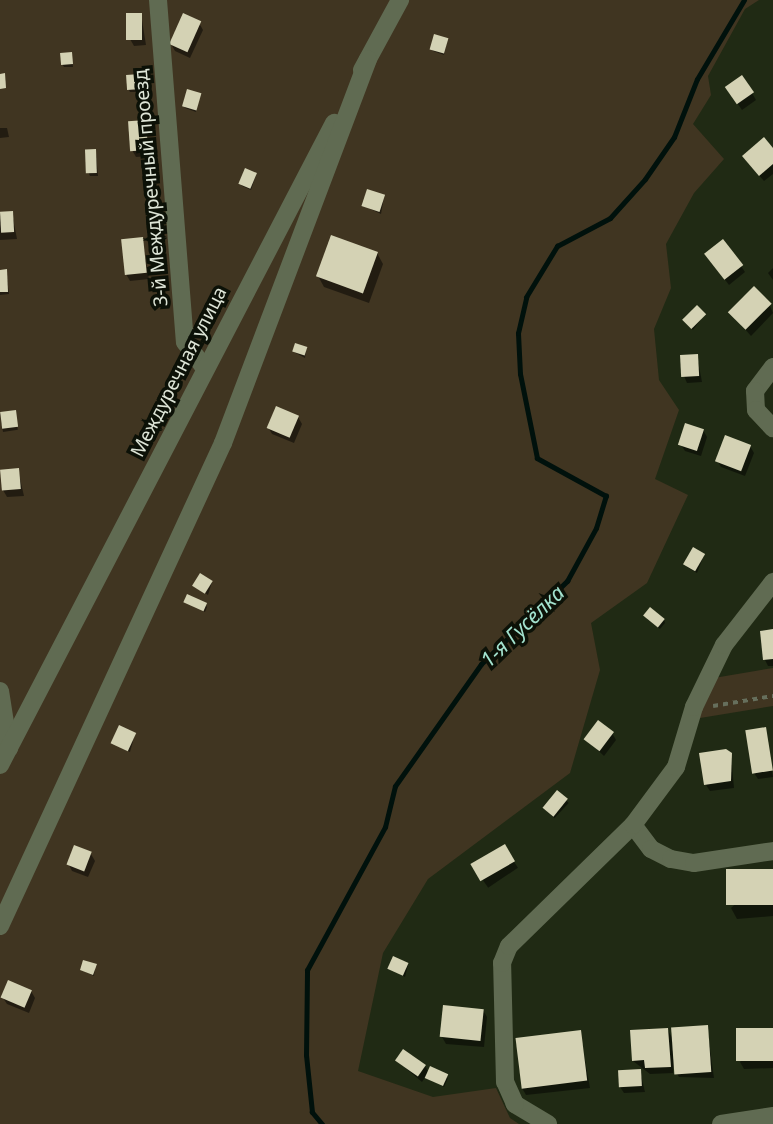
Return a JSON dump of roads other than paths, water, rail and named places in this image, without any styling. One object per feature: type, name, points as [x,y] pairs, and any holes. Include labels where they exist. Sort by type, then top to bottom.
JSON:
[{"type":"street","name":"3-й Междуречный проезд","points":[[158,0],[186,342],[204,367]]},
{"type":"street","name":"Междуречная улица","points":[[0,765],[204,367],[400,0]]},
{"type":"street","points":[[0,926],[223,443],[368,60]]},
{"type":"street","points":[[773,367],[755,391],[756,410],[773,428]]},
{"type":"street","points":[[548,1124],[515,1104],[505,1082],[502,963],[521,930],[633,825],[676,767],[694,707],[724,645],[773,582]]},
{"type":"street","points":[[0,691],[9,748]]},
{"type":"street","points":[[633,825],[651,849],[671,859],[694,863],[773,851]]},
{"type":"street","points":[[721,1124],[773,1116]]},
{"type":"waterway","name":"1-я Гусёлка","points":[[322,1124],[312,1112],[306,1055],[307,970],[385,827],[395,786],[481,664],[567,581],[596,528],[606,496],[537,458],[520,374],[518,333],[526,297],[557,246],[610,218],[645,179],[674,137],[697,79],[744,0]]}]
